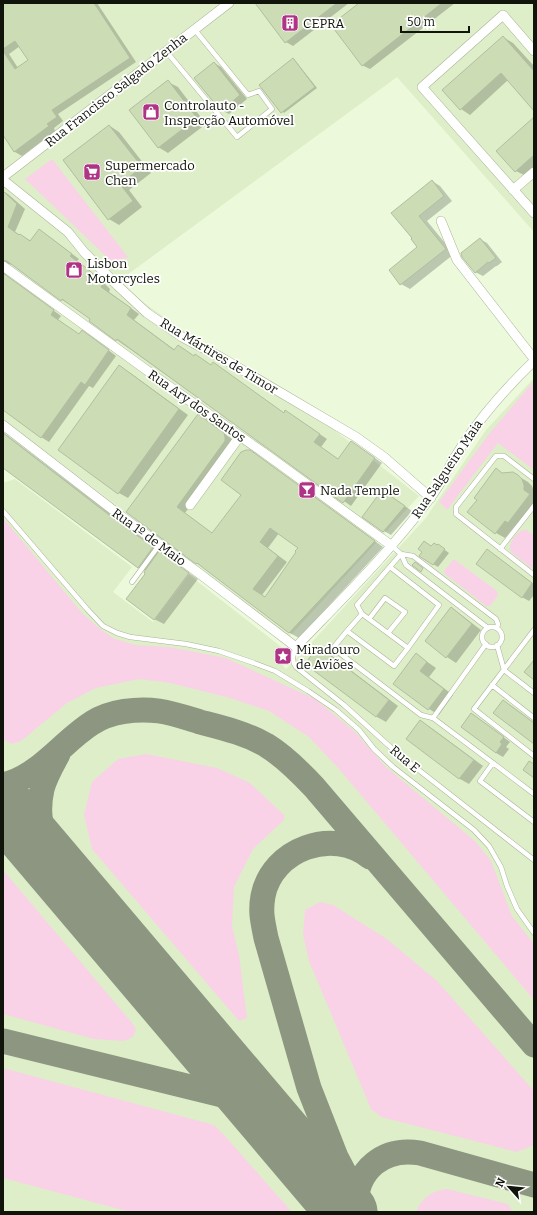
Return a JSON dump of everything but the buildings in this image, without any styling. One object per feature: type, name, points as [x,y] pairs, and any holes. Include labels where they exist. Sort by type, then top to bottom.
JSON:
[{"type":"street","name":"Rua Francisco Salgado Zenha","points":[[3,178],[229,3]]},
{"type":"street","points":[[534,51],[503,16],[422,87],[534,213]]},
{"type":"street","points":[[513,190],[534,172]]},
{"type":"street","name":"Rua Mártires de Timor","points":[[3,178],[68,232],[89,257],[147,313],[182,337],[222,358],[356,437],[384,457],[431,498]]},
{"type":"street","points":[[441,221],[458,260],[534,360]]},
{"type":"street","name":"Rua Ary dos Santos","points":[[3,266],[392,546]]},
{"type":"street","name":"Rua Salgueiro Maia","points":[[296,647],[392,546],[431,498],[459,450],[474,429],[505,390],[534,360]]},
{"type":"street","name":"Rua 1º de Maio","points":[[3,425],[117,513],[296,647]]},
{"type":"street","points":[[190,505],[240,436]]},
{"type":"lane","points":[[166,51],[237,137],[272,109],[259,91],[248,95],[195,30]]},
{"type":"lane","points":[[534,479],[504,456],[496,456],[456,507],[456,514],[534,575]]},
{"type":"lane","points":[[500,549],[534,506]]},
{"type":"lane","points":[[3,511],[103,626],[130,637],[186,644],[220,651],[254,663],[275,671],[336,710],[359,730],[374,749],[393,767],[474,830],[489,846],[502,867],[507,886],[517,909],[534,933]]},
{"type":"lane","points":[[132,582],[160,544]]},
{"type":"lane","points":[[392,546],[401,554],[406,565],[488,628]]},
{"type":"lane","points":[[401,554],[358,605],[362,614],[408,648]]},
{"type":"lane","points":[[401,554],[413,556],[496,619],[498,624],[497,628],[500,631],[502,639],[497,645],[492,646],[486,644],[483,640],[485,630],[491,627],[497,628]]},
{"type":"lane","points":[[347,631],[394,666],[439,605],[390,567]]},
{"type":"lane","points":[[369,619],[385,598],[405,612],[388,634]]},
{"type":"lane","points":[[362,614],[333,648],[421,715],[433,718],[534,794]]},
{"type":"lane","points":[[534,630],[474,709],[534,756]]},
{"type":"lane","points":[[433,718],[486,644]]},
{"type":"lane","points":[[497,645],[504,670],[534,692]]},
{"type":"lane","name":"Rua E","points":[[296,647],[292,657],[296,667],[344,705],[397,753],[534,860]]},
{"type":"lane","points":[[492,685],[534,718]]},
{"type":"lane","points":[[493,763],[480,781],[534,822]]},
{"type":"shaded area","points":[[3,3],[534,3],[534,232],[397,77],[116,283],[268,391],[324,422],[419,496],[289,637],[3,419]]},
{"type":"shaded area","points":[[52,159],[128,257],[113,263],[25,179]]},
{"type":"shaded area","points":[[534,378],[534,1212],[3,1212],[3,483],[15,479],[132,567],[113,592],[153,622],[189,575],[284,649],[276,658],[286,669],[425,519],[486,430]]},
{"type":"shaded area","points":[[534,381],[534,470],[498,443],[447,510],[439,502],[489,434]]},
{"type":"shaded area","points":[[3,518],[83,614],[113,638],[135,645],[169,647],[226,658],[315,699],[354,731],[386,767],[475,841],[491,861],[512,916],[534,944],[534,1000],[339,769],[309,737],[269,711],[230,698],[170,683],[139,679],[96,688],[67,703],[21,741],[12,744],[3,740]]},
{"type":"shaded area","points":[[523,530],[527,530],[532,534],[534,532],[534,570],[511,552],[510,549],[513,539]]},
{"type":"shaded area","points":[[453,560],[497,591],[498,595],[490,606],[486,606],[445,574],[444,571]]},
{"type":"shaded area","points":[[146,754],[217,768],[250,783],[284,815],[284,820],[253,849],[234,887],[232,926],[239,955],[247,1018],[239,1021],[92,849],[84,815],[92,782],[118,759]]},
{"type":"shaded area","points":[[3,870],[133,1024],[136,1030],[133,1037],[124,1041],[94,1039],[3,1014]]},
{"type":"shaded area","points":[[320,902],[333,905],[387,939],[437,981],[534,1091],[534,1145],[517,1152],[381,1117],[371,1109],[309,961],[303,934],[305,910]]},
{"type":"shaded area","points":[[3,1068],[214,1125],[292,1212],[130,1212],[3,1178]]},
{"type":"shaded area","points":[[447,1189],[508,1204],[513,1212],[416,1212],[422,1202],[432,1193]]},
{"type":"taxiway","points":[[3,785],[28,775],[92,723],[99,719],[124,711],[151,710],[169,713],[234,731],[250,737],[273,749],[314,787],[534,1045]]},
{"type":"taxiway","points":[[56,868],[44,839],[40,819],[40,799],[43,785],[58,754]]},
{"type":"taxiway","points":[[365,1212],[336,1157],[309,1088],[266,938],[262,917],[262,907],[263,896],[269,880],[278,866],[291,855],[306,848],[322,844],[339,844],[355,848],[370,857]]},
{"type":"taxiway","points":[[3,1041],[255,1103]]},
{"type":"taxiway","points":[[356,1206],[357,1193],[361,1181],[374,1163],[384,1157],[407,1152],[420,1153],[534,1185]]},
{"type":"runway","points":[[3,806],[347,1212]]},
{"type":"place","name":"CEPRA","points":[[290,23]]},
{"type":"place","name":"Controlauto - Inspecção Automóvel","points":[[151,112]]},
{"type":"place","name":"Supermercado Chen","points":[[92,172]]},
{"type":"place","name":"Lisbon Motorcycles","points":[[74,270]]},
{"type":"place","name":"Nada Temple","points":[[307,490]]},
{"type":"place","name":"Miradouro de Aviões","points":[[283,656]]}]
